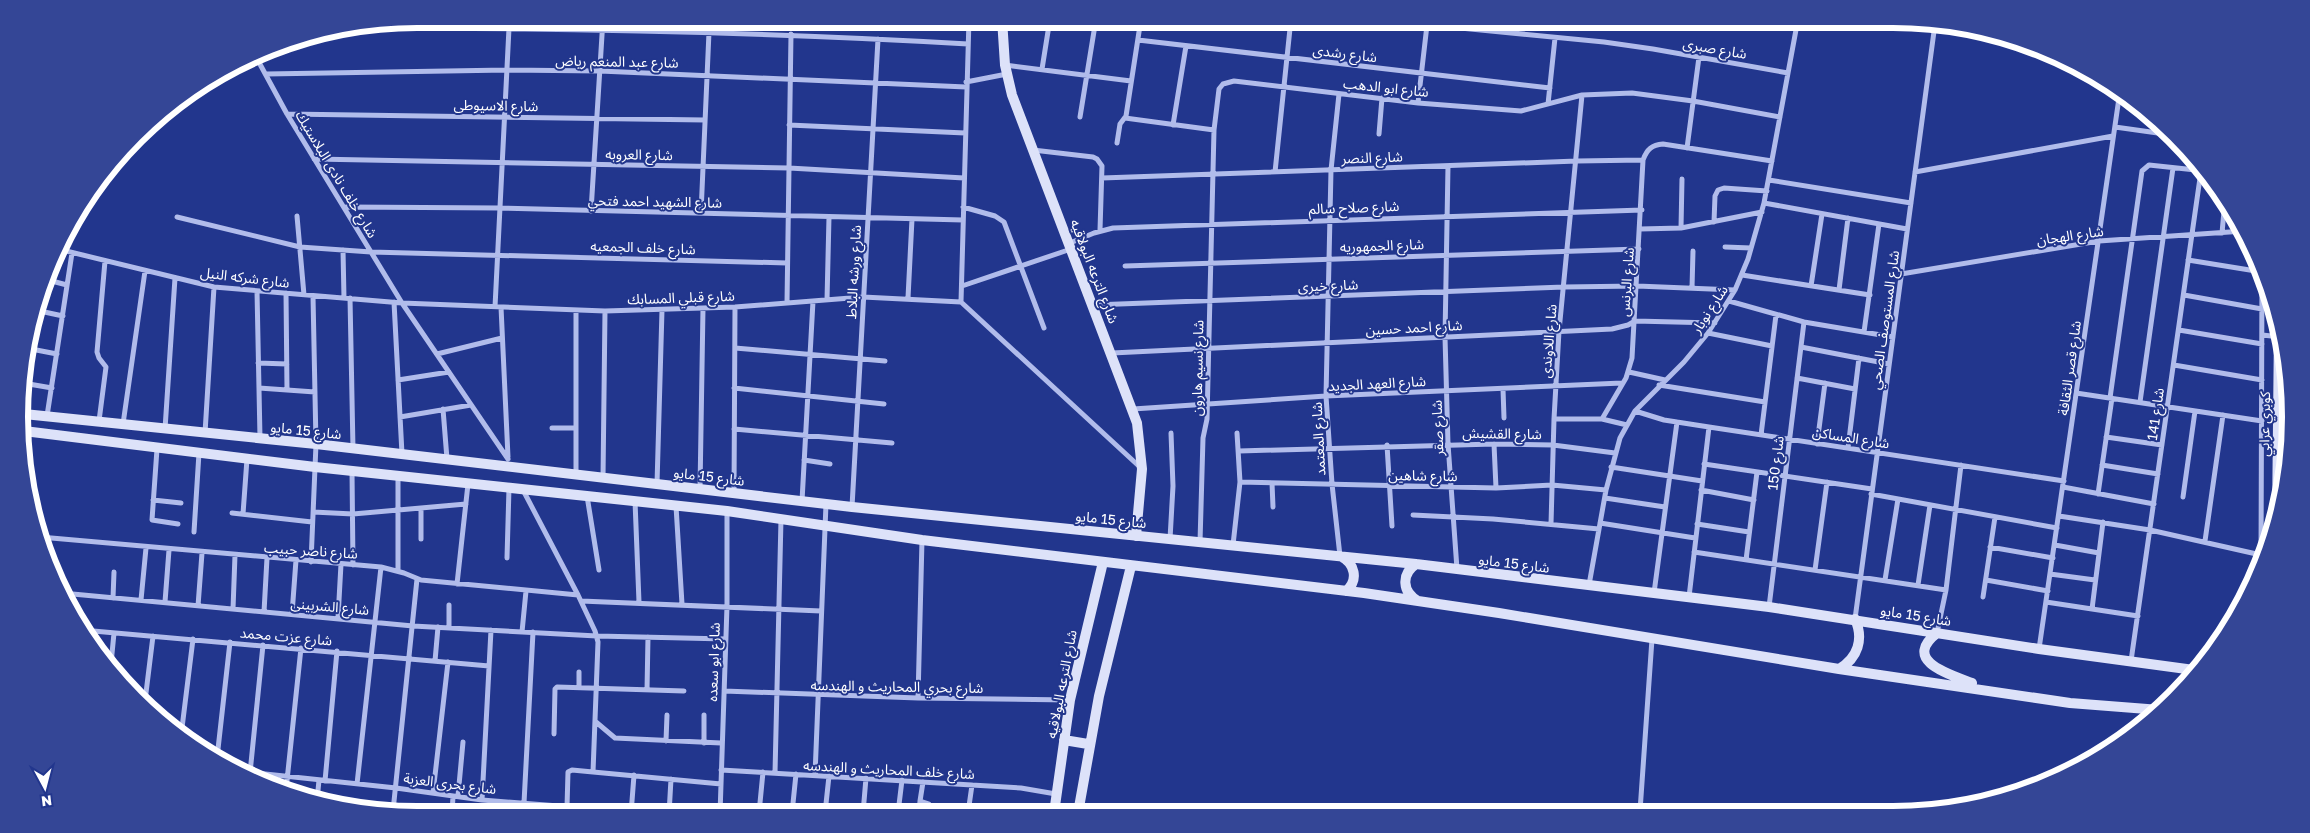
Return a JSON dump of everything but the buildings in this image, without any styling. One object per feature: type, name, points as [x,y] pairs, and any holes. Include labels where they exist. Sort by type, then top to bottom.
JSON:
[{"type":"main road","name":"شارع الترعه البولاقيه","points":[[1003,28],[1006,70],[1012,96],[1133,409],[1140,438],[1142,469],[1136,536]]},
{"type":"main road","name":"كوبري عرابي","points":[[2277,477],[2279,364]]},
{"type":"main road","name":"شارع 15 مايو","points":[[28,414],[316,444],[447,460],[508,463],[603,478],[852,507],[1416,564],[1769,607],[2039,649],[2189,669]]},
{"type":"main road","points":[[28,432],[157,449],[781,518],[922,540],[1346,591],[1839,669],[1986,689],[2070,703],[2150,709]]},
{"type":"main road","points":[[1340,556],[1352,565],[1354,574],[1352,584],[1346,591]]},
{"type":"main road","name":"شارع الترعه البولاقيه","points":[[1055,806],[1070,700],[1103,562]]},
{"type":"main road","points":[[1416,564],[1408,571],[1405,586],[1409,595],[1418,601]]},
{"type":"main road","points":[[1079,806],[1088,744],[1131,566]]},
{"type":"main road","points":[[1839,669],[1849,662],[1859,646],[1860,632],[1855,619]]},
{"type":"main road","points":[[1937,633],[1927,643],[1925,650],[1929,663],[1935,668],[1986,689]]},
{"type":"main road","points":[[1064,740],[1088,744]]},
{"type":"street","points":[[391,28],[508,28],[791,34],[968,44]]},
{"type":"street","points":[[508,28],[498,254],[498,307],[502,338],[508,463]]},
{"type":"street","points":[[969,28],[964,132],[961,302],[1142,469]]},
{"type":"street","points":[[1042,69],[1049,28]]},
{"type":"street","points":[[1080,117],[1095,28]]},
{"type":"street","points":[[1117,143],[1120,124],[1125,118],[1140,28]]},
{"type":"street","points":[[1275,172],[1290,28]]},
{"type":"street","points":[[1418,102],[1427,28]]},
{"type":"street","name":"شارع صبرى","points":[[1457,28],[1654,49],[1788,73]]},
{"type":"street","name":"شارع نوبار","points":[[1589,586],[1611,467],[1626,425],[1635,411],[1708,333],[1729,301],[1742,275],[1752,248],[1767,191],[1796,28]]},
{"type":"street","points":[[591,211],[602,30]]},
{"type":"street","name":"شارع المستوصف الصحي","points":[[1855,619],[1934,30]]},
{"type":"street","points":[[701,214],[709,32]]},
{"type":"street","points":[[786,303],[791,34]]},
{"type":"street","points":[[1548,104],[1555,38]]},
{"type":"street","name":"شارع ورشه البلاط","points":[[852,507],[878,39]]},
{"type":"street","name":"شارع رشدى","points":[[1138,40],[1550,88]]},
{"type":"street","points":[[1173,125],[1186,46]]},
{"type":"street","points":[[1686,148],[1699,57]]},
{"type":"street","name":"شارع خلف نادى البلاستيك","points":[[259,61],[287,114],[346,207],[402,302],[508,463]]},
{"type":"street","name":"شارع عبد المنعم رياض","points":[[266,74],[506,70],[600,71],[966,84],[1006,70],[1042,69],[1131,80]]},
{"type":"street","name":"شارع ابو الدهب","points":[[1223,84],[1234,81],[1339,94],[1521,111],[1582,95],[1632,93],[1693,101],[1780,117]]},
{"type":"street","name":"شارع نسيم هارون","points":[[1200,542],[1203,438],[1207,424],[1214,130],[1219,89],[1223,84]]},
{"type":"street","name":"شارع المعتمد","points":[[1339,94],[1331,170],[1326,396],[1332,484],[1340,556]]},
{"type":"street","name":"شارع اللاوندى","points":[[1551,524],[1559,331],[1582,95]]},
{"type":"street","points":[[1379,134],[1382,98]]},
{"type":"street","name":"شارع قصر الثقافة","points":[[2039,649],[2119,100]]},
{"type":"street","name":"شارع الاسيوطى","points":[[287,114],[705,120]]},
{"type":"street","points":[[1125,118],[1214,130]]},
{"type":"street","points":[[790,125],[964,132]]},
{"type":"street","points":[[2115,127],[2160,133]]},
{"type":"street","points":[[1915,172],[2113,136]]},
{"type":"street","points":[[1643,160],[1649,148],[1656,145],[1772,160]]},
{"type":"street","points":[[1032,150],[1093,157],[1100,162],[1102,178],[1100,230]]},
{"type":"street","name":"شارع العروبه","points":[[314,159],[789,168],[964,178]]},
{"type":"street","name":"شارع النصر","points":[[1102,178],[1577,160],[1643,160]]},
{"type":"street","name":"شارع البرنس","points":[[1602,419],[1629,372],[1632,358],[1642,210],[1643,160]]},
{"type":"street","points":[[2098,494],[2132,239],[2144,168],[2149,165],[2194,170]]},
{"type":"street","name":"شارع صقر","points":[[1448,166],[1445,292],[1446,391],[1457,569]]},
{"type":"street","points":[[2140,402],[2173,168]]},
{"type":"street","points":[[1681,228],[1682,179]]},
{"type":"street","name":"شارع 141","points":[[2132,661],[2188,260],[2202,179]]},
{"type":"street","points":[[1769,180],[1911,204]]},
{"type":"street","points":[[1714,222],[1715,196],[1718,190],[1724,188],[1767,191]]},
{"type":"street","points":[[1764,203],[1907,229]]},
{"type":"street","name":"شارع الشهيد احمد فتحي","points":[[346,207],[500,208],[963,220]]},
{"type":"street","points":[[963,207],[1002,219],[1044,328]]},
{"type":"street","name":"شارع صلاح سالم","points":[[962,286],[1021,266],[1071,246],[1100,230],[1113,228],[1330,219],[1642,210]]},
{"type":"street","points":[[1640,230],[1681,228],[1762,212]]},
{"type":"street","points":[[2222,233],[2224,212]]},
{"type":"street","points":[[1811,286],[1822,214]]},
{"type":"street","points":[[297,216],[304,295]]},
{"type":"street","name":"شارع خلف الجمعيه","points":[[177,217],[300,247],[371,252],[787,263]]},
{"type":"street","points":[[827,300],[830,217]]},
{"type":"street","points":[[1839,290],[1848,218]]},
{"type":"street","points":[[908,298],[912,219]]},
{"type":"street","points":[[1864,332],[1879,224]]},
{"type":"street","name":"شارع الهجان","points":[[1902,274],[2099,241],[2235,232]]},
{"type":"street","points":[[1725,247],[1752,248]]},
{"type":"street","name":"شارع الجمهوريه","points":[[1125,266],[1639,249]]},
{"type":"street","points":[[343,250],[347,298],[353,449]]},
{"type":"street","points":[[1692,288],[1694,250]]},
{"type":"street","name":"شارع شركه النيل","points":[[65,251],[145,272],[214,287],[257,292],[402,302]]},
{"type":"street","points":[[47,416],[72,253]]},
{"type":"street","points":[[2188,260],[2254,271]]},
{"type":"street","points":[[98,422],[106,367],[98,358],[96,352],[105,261]]},
{"type":"street","points":[[123,424],[145,272]]},
{"type":"street","points":[[1742,275],[1870,295]]},
{"type":"street","points":[[164,429],[175,278]]},
{"type":"street","points":[[52,280],[67,284]]},
{"type":"street","name":"شارع خيرى","points":[[1093,305],[1564,287],[1637,286],[1735,290]]},
{"type":"street","points":[[205,433],[214,287]]},
{"type":"street","points":[[2261,544],[2262,291]]},
{"type":"street","points":[[257,292],[260,439]]},
{"type":"street","points":[[286,294],[287,390]]},
{"type":"street","points":[[2184,295],[2262,309]]},
{"type":"street","points":[[311,562],[316,444],[313,296]]},
{"type":"street","name":"شارع قبلي المسابك","points":[[402,302],[605,311],[703,308],[863,297],[961,302]]},
{"type":"street","points":[[802,501],[813,301]]},
{"type":"street","points":[[1729,301],[1804,322],[1893,337]]},
{"type":"street","points":[[394,302],[402,454]]},
{"type":"street","points":[[734,493],[735,306]]},
{"type":"street","points":[[700,489],[703,308]]},
{"type":"street","points":[[657,484],[662,310]]},
{"type":"street","points":[[576,311],[576,474]]},
{"type":"street","points":[[603,478],[605,311]]},
{"type":"street","points":[[42,312],[62,316]]},
{"type":"street","points":[[1760,435],[1776,315]]},
{"type":"street","name":"شارع احمد حسين","points":[[1112,353],[1612,330],[1635,321],[1715,323]]},
{"type":"street","name":"شارع 150","points":[[1769,607],[1804,322]]},
{"type":"street","points":[[2179,330],[2262,344]]},
{"type":"street","points":[[1708,333],[1772,346]]},
{"type":"street","points":[[2262,335],[2274,336]]},
{"type":"street","points":[[437,354],[502,338]]},
{"type":"street","points":[[1801,347],[1889,364]]},
{"type":"street","points":[[735,348],[886,361]]},
{"type":"street","points":[[34,349],[57,354]]},
{"type":"street","points":[[1848,448],[1859,358]]},
{"type":"street","points":[[258,363],[287,364]]},
{"type":"street","points":[[2174,365],[2262,380]]},
{"type":"street","points":[[398,380],[449,372]]},
{"type":"street","points":[[1629,372],[1665,380]]},
{"type":"street","points":[[1797,378],[1855,389]]},
{"type":"street","name":"شارع العهد الجديد","points":[[1133,409],[1326,396],[1622,383]]},
{"type":"street","points":[[1817,444],[1825,383]]},
{"type":"street","points":[[29,384],[52,388]]},
{"type":"street","points":[[1659,385],[1765,402]]},
{"type":"street","points":[[259,388],[315,392]]},
{"type":"street","points":[[734,388],[884,404]]},
{"type":"street","points":[[1503,389],[1504,418]]},
{"type":"street","points":[[2076,393],[2262,421]]},
{"type":"street","points":[[400,416],[471,405]]},
{"type":"street","points":[[443,409],[447,460]]},
{"type":"street","name":"شارع المساكن","points":[[1635,411],[1676,422],[2064,481]]},
{"type":"street","points":[[2183,498],[2195,411]]},
{"type":"street","points":[[2205,542],[2223,415]]},
{"type":"street","points":[[1554,419],[1602,419],[1626,425]]},
{"type":"street","points":[[1654,593],[1676,422]]},
{"type":"street","points":[[1689,597],[1709,427]]},
{"type":"street","points":[[552,428],[576,428]]},
{"type":"street","points":[[734,429],[892,443]]},
{"type":"street","points":[[1170,539],[1173,486],[1171,433]]},
{"type":"street","points":[[1233,546],[1240,482],[1237,433]]},
{"type":"street","points":[[2106,437],[2162,445]]},
{"type":"street","points":[[1494,444],[1496,488]]},
{"type":"street","name":"شارع القشيش","points":[[1239,451],[1387,445],[1494,444],[1553,445],[1615,453]]},
{"type":"street","points":[[1387,445],[1392,526]]},
{"type":"street","points":[[157,449],[153,521],[178,524]]},
{"type":"street","points":[[194,532],[199,453]]},
{"type":"street","points":[[243,514],[247,459]]},
{"type":"street","points":[[804,460],[830,464]]},
{"type":"street","points":[[1704,464],[1827,482],[1898,499],[2057,528]]},
{"type":"street","points":[[1937,633],[1946,590],[1961,465]]},
{"type":"street","points":[[2102,465],[2158,474]]},
{"type":"street","points":[[1611,467],[1702,481]]},
{"type":"street","points":[[352,471],[353,564]]},
{"type":"street","points":[[1746,560],[1757,472]]},
{"type":"street","points":[[398,476],[398,571]]},
{"type":"street","name":"شارع شاهين","points":[[1240,482],[1496,488],[1552,486],[1606,490]]},
{"type":"street","points":[[1815,570],[1827,482]]},
{"type":"street","points":[[1272,483],[1273,507]]},
{"type":"street","points":[[457,584],[468,484]]},
{"type":"street","points":[[2063,487],[2154,504]]},
{"type":"street","points":[[506,558],[509,488]]},
{"type":"street","points":[[523,490],[580,598],[597,636],[599,649],[593,772]]},
{"type":"street","points":[[1701,490],[1754,500]]},
{"type":"street","points":[[588,496],[598,570]]},
{"type":"street","points":[[1605,498],[1665,507]]},
{"type":"street","points":[[1885,580],[1898,499]]},
{"type":"street","points":[[153,500],[181,503]]},
{"type":"street","points":[[634,502],[639,602]]},
{"type":"street","points":[[313,512],[353,514],[466,504]]},
{"type":"street","points":[[815,775],[826,504]]},
{"type":"street","points":[[1918,585],[1930,505]]},
{"type":"street","points":[[676,506],[682,604]]},
{"type":"street","points":[[421,508],[421,539]]},
{"type":"street","name":"شارع ابو سعده","points":[[720,806],[727,606],[727,512]]},
{"type":"street","points":[[232,513],[312,522]]},
{"type":"street","points":[[1413,515],[1600,526],[1662,532],[1695,538]]},
{"type":"street","points":[[2059,516],[2150,530],[2257,556]]},
{"type":"street","points":[[1983,597],[1995,517]]},
{"type":"street","points":[[775,773],[781,518]]},
{"type":"street","points":[[2092,609],[2103,522]]},
{"type":"street","points":[[1697,524],[1750,532]]},
{"type":"street","name":"شارع ناصر حبيب","points":[[47,538],[146,548],[381,567],[398,571],[417,579],[580,598],[821,611]]},
{"type":"street","points":[[918,698],[922,540]]},
{"type":"street","points":[[2055,545],[2099,553]]},
{"type":"street","points":[[1990,547],[2053,558]]},
{"type":"street","points":[[141,600],[146,548]]},
{"type":"street","points":[[165,602],[169,550]]},
{"type":"street","points":[[198,606],[202,552]]},
{"type":"street","points":[[1694,552],[1946,590]]},
{"type":"street","points":[[233,609],[235,555]]},
{"type":"street","points":[[264,612],[267,558]]},
{"type":"street","points":[[292,614],[296,560]]},
{"type":"street","points":[[338,618],[341,564]]},
{"type":"street","points":[[357,784],[381,567]]},
{"type":"street","points":[[113,598],[114,572]]},
{"type":"street","points":[[2050,574],[2095,580]]},
{"type":"street","points":[[395,805],[417,579]]},
{"type":"street","points":[[1986,580],[2048,591]]},
{"type":"street","points":[[522,632],[526,591]]},
{"type":"street","name":"شارع الشربينى","points":[[71,594],[413,626],[597,636],[726,640]]},
{"type":"street","points":[[2046,602],[2138,616]]},
{"type":"street","points":[[449,605],[449,628]]},
{"type":"street","points":[[435,660],[438,627]]},
{"type":"street","points":[[482,800],[491,630]]},
{"type":"street","name":"شارع عزت محمد","points":[[92,631],[372,654],[489,666]]},
{"type":"street","points":[[524,803],[534,632]]},
{"type":"street","points":[[112,658],[114,633]]},
{"type":"street","points":[[146,697],[153,636]]},
{"type":"street","points":[[647,690],[648,637]]},
{"type":"street","points":[[182,727],[193,639]]},
{"type":"street","points":[[1640,806],[1652,639]]},
{"type":"street","points":[[218,751],[230,642]]},
{"type":"street","points":[[251,768],[263,645]]},
{"type":"street","points":[[287,783],[301,648]]},
{"type":"street","points":[[320,793],[337,651]]},
{"type":"street","points":[[433,793],[448,662]]},
{"type":"street","points":[[579,672],[579,687]]},
{"type":"street","points":[[554,734],[555,688],[579,687],[684,691]]},
{"type":"street","name":"شارع بحري المحاريث و الهندسه","points":[[724,691],[818,696],[1070,700]]},
{"type":"street","points":[[666,741],[667,714]]},
{"type":"street","points":[[704,714],[704,742]]},
{"type":"street","points":[[596,722],[615,738],[722,744]]},
{"type":"street","points":[[454,806],[463,742]]},
{"type":"street","points":[[567,806],[568,772],[572,770],[721,784]]},
{"type":"street","name":"شارع خلف المحاريث و الهندسه","points":[[721,770],[1021,788],[1056,794]]},
{"type":"street","points":[[760,806],[763,772]]},
{"type":"street","points":[[793,806],[796,774]]},
{"type":"street","name":"شارع بحرى العزبة","points":[[265,775],[396,788],[482,800],[556,806]]},
{"type":"street","points":[[632,806],[634,775]]},
{"type":"street","points":[[826,806],[829,776]]},
{"type":"street","points":[[864,806],[866,778]]},
{"type":"street","points":[[669,806],[671,779]]},
{"type":"street","points":[[899,806],[902,780]]},
{"type":"street","points":[[919,806],[923,782]]},
{"type":"street","points":[[969,806],[972,785]]},
{"type":"street","points":[[920,801],[929,804],[929,806]]}]
